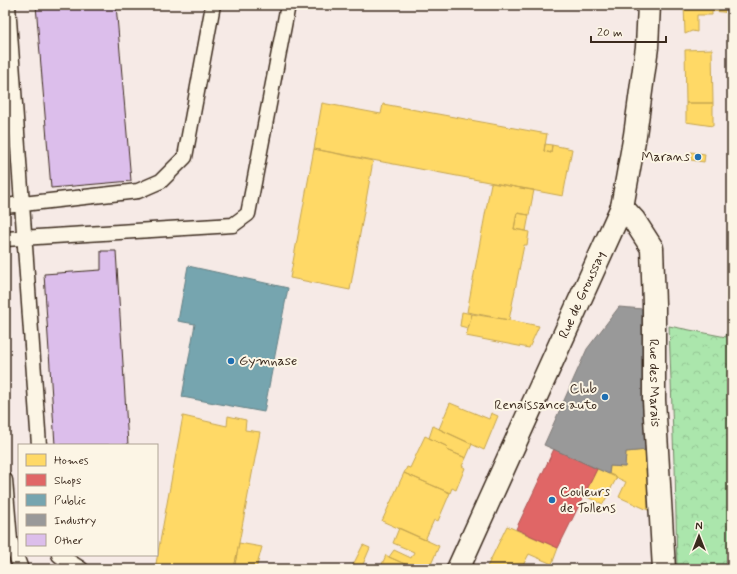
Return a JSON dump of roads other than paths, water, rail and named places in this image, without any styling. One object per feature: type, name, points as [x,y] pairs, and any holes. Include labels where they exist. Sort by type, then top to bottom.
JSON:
[{"type":"main road","name":"Rue de Groussay","points":[[458,569],[622,207],[635,135],[647,47],[649,5]]},
{"type":"main road","name":"Rue des Marais","points":[[622,207],[634,220],[652,248],[654,304],[654,400],[664,569]]},
{"type":"lane","points":[[8,5],[39,444]]},
{"type":"lane","points":[[5,206],[138,191],[161,181],[185,157],[213,5]]},
{"type":"lane","points":[[5,239],[232,225],[248,214],[288,5]]},
{"type":"lane","points":[[5,480],[10,540],[21,569]]},
{"type":"lane","points":[[61,556],[81,569]]},
{"type":"place","name":"Marans","points":[[698,157]]},
{"type":"place","name":"Gymnase","points":[[231,361]]},
{"type":"place","name":"Club Renaissance auto","points":[[605,397]]},
{"type":"place","name":"Couleurs de Tollens","points":[[552,500]]}]
